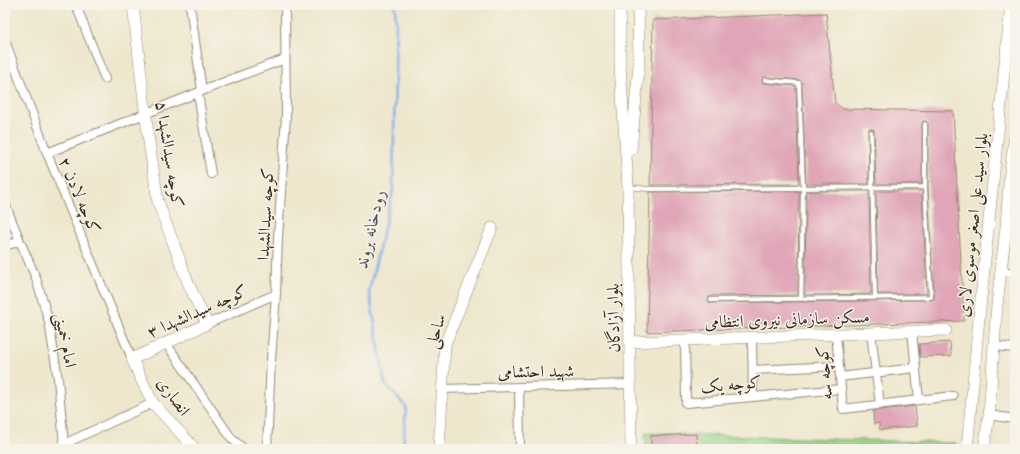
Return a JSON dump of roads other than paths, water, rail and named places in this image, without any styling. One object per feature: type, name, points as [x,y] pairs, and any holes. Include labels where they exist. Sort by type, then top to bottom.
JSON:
[{"type":"main road","name":"کوچه سیدالشهدا ۵","points":[[133,5],[145,113],[158,202],[189,284],[207,324]]},
{"type":"main road","name":"بلوار آزادگان","points":[[620,5],[620,65],[628,187],[631,449]]},
{"type":"main road","name":"بلوار آزادگان","points":[[628,187],[639,65],[638,5]]},
{"type":"main road","name":"بلوار سید علی اصغر موسوی لاری","points":[[967,449],[978,323],[1011,5]]},
{"type":"main road","name":"بلوار سید علی اصغر موسوی لاری","points":[[984,449],[989,415],[1010,171],[1015,136]]},
{"type":"main road","name":"ساحلی","points":[[439,449],[445,344],[492,228]]},
{"type":"main road","name":"کوچه سیدالشهدا ۳","points":[[132,359],[207,324]]},
{"type":"main road","name":"مسکن سازمانی نیروی انتظامی","points":[[630,342],[946,330]]},
{"type":"main road","name":"انصاری","points":[[132,359],[153,403],[194,449]]},
{"type":"street","points":[[76,5],[105,79]]},
{"type":"street","points":[[190,5],[211,174]]},
{"type":"street","name":"کوچه سیدالشهدا","points":[[266,449],[286,116],[285,5]]},
{"type":"street","name":"کوچه لادن ۲","points":[[5,40],[47,153],[132,359]]},
{"type":"street","points":[[47,153],[145,113],[285,59]]},
{"type":"street","name":"امام خمینی","points":[[5,204],[36,278],[50,322],[58,379],[64,446]]},
{"type":"street","points":[[5,246],[20,241]]},
{"type":"street","points":[[1001,271],[1015,272]]},
{"type":"street","name":"کوچه سیدالشهدا ۳","points":[[207,324],[276,294]]},
{"type":"street","points":[[912,331],[919,400]]},
{"type":"street","points":[[871,333],[880,405],[953,396]]},
{"type":"street","name":"کوچه سه","points":[[836,334],[843,409],[880,405]]},
{"type":"street","points":[[752,338],[753,397]]},
{"type":"street","name":"کوچه یک","points":[[685,340],[686,403],[841,389]]},
{"type":"street","points":[[166,343],[232,439],[244,449]]},
{"type":"street","points":[[994,346],[1015,348]]},
{"type":"street","points":[[753,370],[839,366]]},
{"type":"street","points":[[840,377],[876,374],[916,368]]},
{"type":"street","name":"شهید احتشامی","points":[[442,389],[631,384]]},
{"type":"street","points":[[519,387],[520,449]]},
{"type":"street","points":[[64,446],[153,403]]},
{"type":"street","points":[[989,415],[1015,419]]},
{"type":"lane","points":[[765,80],[799,83],[803,188],[801,299]]},
{"type":"lane","points":[[712,300],[931,297],[925,187],[925,124]]},
{"type":"lane","points":[[871,132],[875,298]]},
{"type":"lane","points":[[628,187],[648,189],[925,187]]},
{"type":"waterway","name":"رودخانه بروند","points":[[395,5],[393,190],[369,291],[385,384],[406,407],[403,449]]}]
